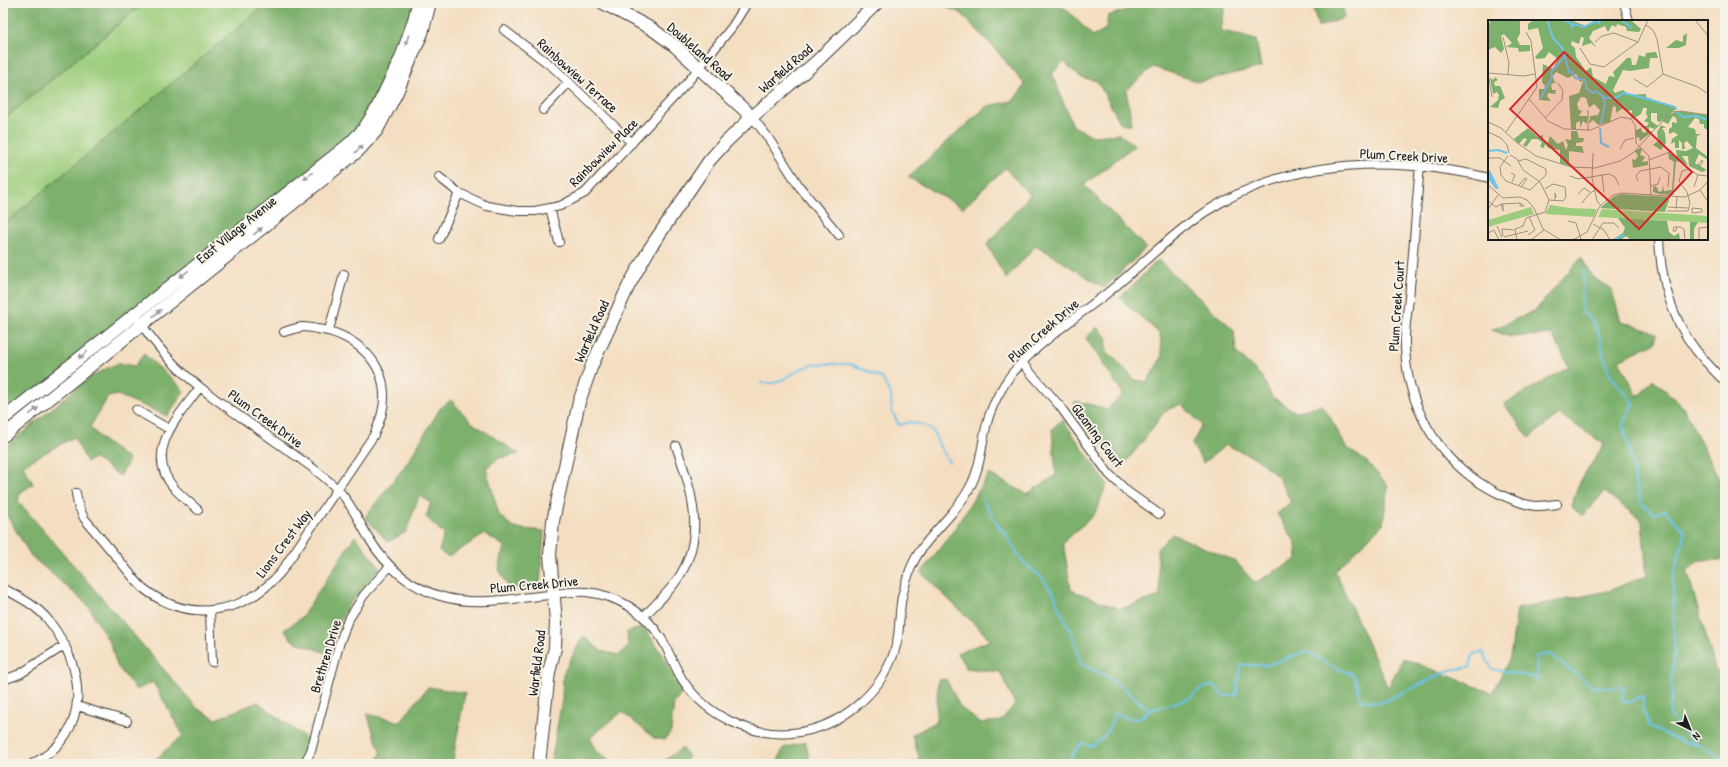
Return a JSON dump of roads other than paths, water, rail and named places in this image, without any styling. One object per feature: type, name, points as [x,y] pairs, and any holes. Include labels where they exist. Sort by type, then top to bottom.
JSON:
[{"type":"street","name":"East Village Avenue","points":[[3,419],[348,145],[363,130],[376,110],[401,58],[418,3]]},
{"type":"street","name":"East Village Avenue","points":[[3,436],[358,150],[377,130],[390,107],[410,64],[422,33],[430,3]]},
{"type":"street","name":"Doubleland Road","points":[[603,3],[652,29],[675,46],[752,117]]},
{"type":"street","name":"Rainbowview Place","points":[[439,177],[458,193],[486,206],[517,212],[535,211],[560,206],[585,193],[686,84],[732,27],[747,3]]},
{"type":"street","name":"Warfield Road","points":[[540,764],[549,672],[555,648],[556,621],[550,555],[553,521],[579,402],[592,364],[629,285],[650,248],[709,162],[726,142],[752,117],[816,62],[877,3]]},
{"type":"street","points":[[1624,3],[1629,20]]},
{"type":"street","name":"Rainbowview Terrace","points":[[504,30],[554,68],[632,143]]},
{"type":"street","points":[[543,110],[569,82]]},
{"type":"street","points":[[752,117],[767,136],[799,186],[839,235]]},
{"type":"street","name":"Plum Creek Drive","points":[[134,314],[173,363],[200,387],[326,478],[347,500],[372,543],[390,566],[420,588],[437,596],[455,600],[485,602],[579,591],[601,594],[623,603],[644,616],[661,637],[684,682],[702,703],[722,717],[749,729],[770,733],[792,733],[808,730],[842,716],[859,704],[880,680],[897,642],[902,596],[911,566],[926,542],[956,510],[971,487],[978,468],[986,426],[993,405],[1006,382],[1032,353],[1122,281],[1181,230],[1207,211],[1234,196],[1277,178],[1326,167],[1371,164],[1420,166],[1472,173],[1488,178]]},
{"type":"street","name":"Plum Creek Court","points":[[1420,166],[1404,344],[1407,376],[1417,407],[1428,429],[1441,448],[1456,465],[1475,480],[1495,492],[1528,505],[1537,506],[1557,504]]},
{"type":"street","points":[[439,239],[458,193]]},
{"type":"street","points":[[550,208],[559,242]]},
{"type":"street","points":[[1659,240],[1663,279],[1675,317],[1684,335],[1696,352],[1725,381]]},
{"type":"street","points":[[329,330],[344,274]]},
{"type":"street","name":"Lions Crest Way","points":[[76,493],[78,505],[84,518],[142,587],[156,597],[172,605],[189,609],[210,611],[242,603],[257,595],[281,572],[374,435],[382,416],[384,394],[382,383],[371,358],[352,340],[329,330],[303,327],[284,332]]},
{"type":"street","name":"Gleaning Court","points":[[1022,363],[1059,404],[1109,474],[1128,492],[1159,514]]},
{"type":"street","points":[[198,510],[175,489],[163,470],[162,450],[165,437],[169,429],[200,387]]},
{"type":"street","points":[[136,410],[169,429]]},
{"type":"street","points":[[644,616],[668,592],[678,578],[688,560],[693,539],[695,519],[693,498],[676,446]]},
{"type":"street","name":"Brethren Drive","points":[[304,764],[311,751],[339,645],[348,622],[364,595],[390,566]]},
{"type":"street","points":[[3,590],[8,590],[35,607],[49,621],[65,645],[75,670],[78,688],[78,706],[70,726],[60,744],[42,759],[32,764]]},
{"type":"street","points":[[210,611],[212,662]]},
{"type":"street","points":[[3,680],[20,674],[65,645]]},
{"type":"street","points":[[78,706],[127,721]]},
{"type":"waterway","points":[[1584,269],[1581,311],[1594,324],[1598,332],[1609,372],[1633,404],[1623,423],[1633,466],[1634,481],[1642,504],[1655,514],[1665,510],[1685,532],[1673,578],[1674,659],[1671,681],[1672,698],[1669,714],[1695,744]]},
{"type":"waterway","points":[[761,383],[774,383],[788,377],[800,369],[814,364],[851,364],[882,378],[891,396],[892,411],[899,425],[910,422],[923,425],[933,431],[949,462]]},
{"type":"waterway","points":[[982,499],[1023,562],[1042,578],[1055,595],[1058,606],[1073,636],[1081,664],[1106,676],[1127,691],[1149,710]]},
{"type":"waterway","points":[[1068,764],[1072,755],[1082,743],[1091,746],[1104,736],[1115,713],[1127,718],[1139,719],[1150,710],[1190,698],[1199,690],[1213,685],[1223,696],[1236,695],[1241,665],[1267,665],[1307,651],[1329,665],[1354,675],[1361,700],[1381,703],[1450,670],[1470,667],[1473,654],[1483,652],[1492,669],[1537,678],[1536,656],[1549,654],[1593,687],[1609,688],[1625,686],[1622,700],[1630,702],[1643,696],[1643,710],[1650,727],[1683,742],[1702,746],[1725,761]]}]
